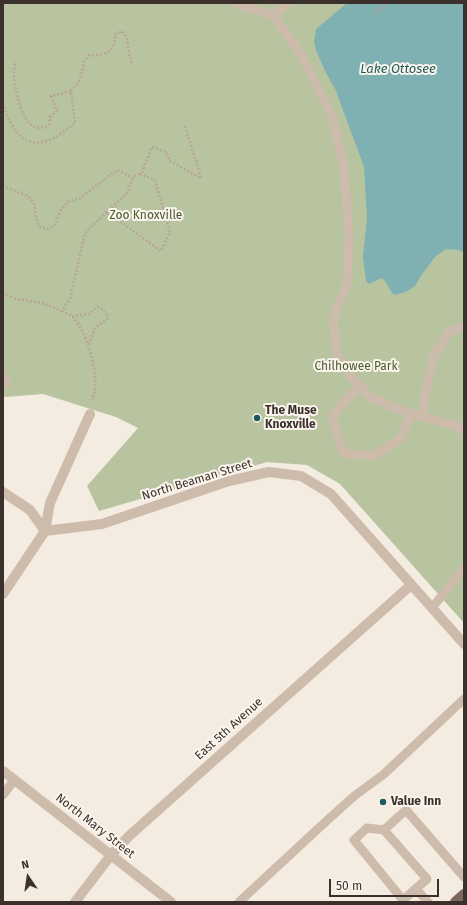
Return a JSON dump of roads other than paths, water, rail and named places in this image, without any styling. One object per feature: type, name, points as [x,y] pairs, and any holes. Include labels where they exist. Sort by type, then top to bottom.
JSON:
[{"type":"main road","points":[[454,902],[464,894]]},
{"type":"street","points":[[3,594],[45,531],[50,503],[90,414]]},
{"type":"street","name":"North Beaman Street","points":[[45,531],[102,524],[229,481],[269,472],[301,476],[331,494],[464,644]]},
{"type":"street","points":[[3,492],[30,510],[45,531]]},
{"type":"street","name":"East 5th Avenue","points":[[75,902],[111,855],[129,836],[411,585]]},
{"type":"street","name":"North Mary Street","points":[[3,771],[171,902]]},
{"type":"lane","points":[[238,3],[244,7],[272,14],[302,56],[332,116],[344,169],[349,234],[347,283],[333,319],[337,354],[350,374],[370,397],[400,410],[459,427],[464,431]]},
{"type":"lane","points":[[272,14],[288,3]]},
{"type":"lane","points":[[423,417],[426,389],[434,355],[450,332],[464,327]]},
{"type":"lane","points":[[359,385],[332,416],[343,452],[374,456],[400,439],[412,414]]},
{"type":"lane","points":[[432,608],[464,568]]},
{"type":"lane","points":[[239,902],[353,797],[384,774],[464,699]]},
{"type":"lane","points":[[3,795],[14,780]]},
{"type":"lane","points":[[384,830],[406,810],[464,877]]},
{"type":"lane","points":[[367,828],[384,830],[427,878],[403,900],[354,840],[367,828]]},
{"type":"lane","points":[[416,889],[428,902]]},
{"type":"water","name":"Lake Ottosee","points":[[347,3],[464,3],[464,252],[446,249],[435,257],[415,286],[406,292],[394,295],[382,278],[369,284],[366,281],[363,257],[367,218],[364,167],[336,91],[324,69],[314,42],[316,29]]},
{"type":"place","name":"The Muse Knoxville","points":[[257,418]]},
{"type":"place","name":"Value Inn","points":[[383,802]]},
{"type":"park label","name":"Zoo Knoxville","points":[[146,216]]},
{"type":"park label","name":"Chilhowee Park","points":[[356,367]]}]
